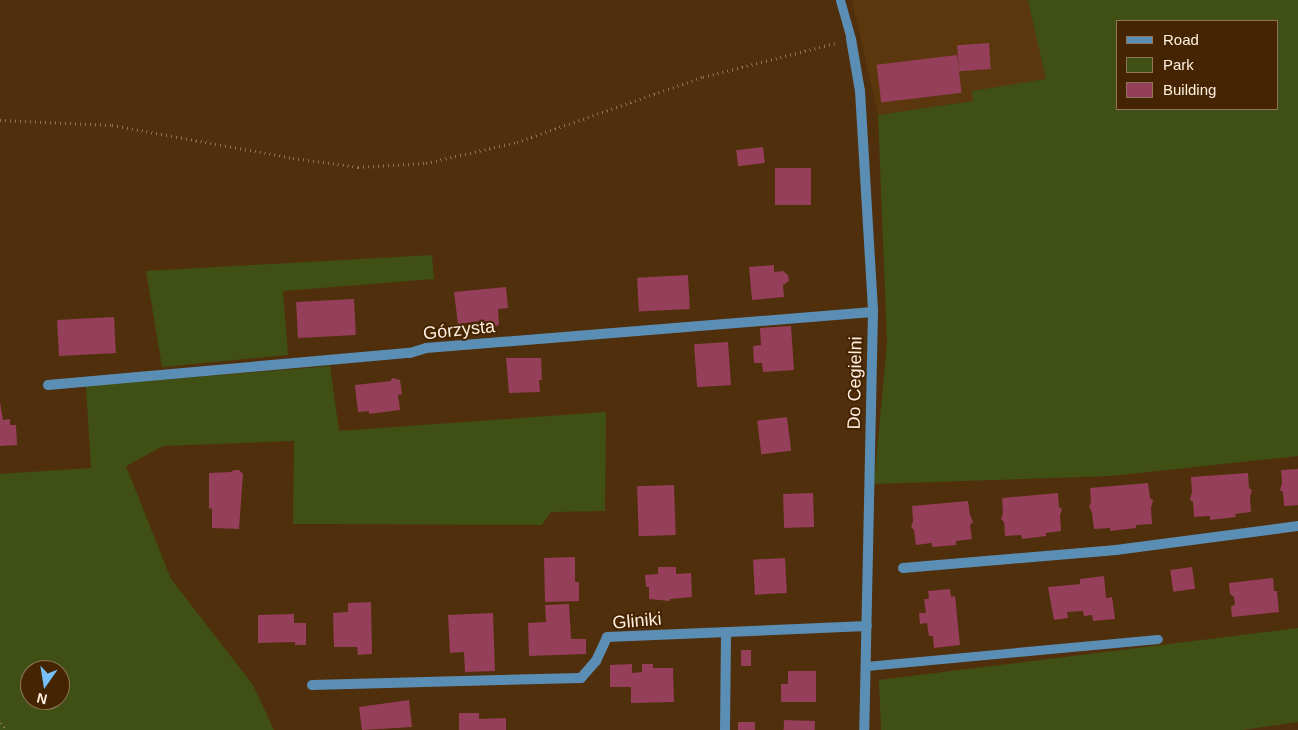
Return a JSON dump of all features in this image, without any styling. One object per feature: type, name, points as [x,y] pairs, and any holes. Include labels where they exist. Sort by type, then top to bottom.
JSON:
[{"type":"street","name":"Do Cegielni","points":[[851,38],[860,91],[873,312],[864,730]]},
{"type":"street","name":"Górzysta","points":[[48,385],[410,353],[426,348],[873,312]]},
{"type":"street","points":[[903,568],[1116,550],[1298,526]]},
{"type":"street","name":"Gliniki","points":[[312,685],[581,678],[596,661],[607,637],[866,626]]},
{"type":"street","points":[[725,730],[726,632]]},
{"type":"lane","points":[[840,0],[851,38]]},
{"type":"lane","points":[[866,666],[1158,639]]},
{"type":"path","points":[[0,120],[112,125],[293,158],[358,167],[426,163],[517,142],[703,78],[851,38]]},
{"type":"path","points":[[0,723],[6,730]]},
{"type":"shaded area","points":[[852,0],[1028,0],[1047,79],[972,91],[974,101],[878,115]]},
{"type":"green space","points":[[1028,0],[1298,0],[1298,456],[1111,476],[874,484],[887,343],[878,115],[973,101],[972,91],[1046,79]]},
{"type":"green space","points":[[432,255],[434,279],[283,291],[288,355],[162,367],[146,271]]},
{"type":"green space","points":[[330,366],[339,431],[606,412],[605,511],[551,512],[542,525],[293,524],[294,441],[163,446],[126,466],[171,579],[253,685],[274,730],[0,730],[0,474],[91,468],[86,386]]},
{"type":"green space","points":[[1298,628],[1298,722],[1242,730],[881,730],[879,680]]},
{"type":"building","points":[[989,43],[991,69],[959,71],[957,45]]},
{"type":"building","points":[[957,55],[962,93],[881,103],[877,65]]},
{"type":"building","points":[[763,147],[765,163],[738,166],[736,150]]},
{"type":"building","points":[[775,168],[811,168],[811,205],[775,205]]},
{"type":"building","points":[[774,265],[774,272],[783,271],[788,275],[789,281],[783,285],[784,297],[752,300],[749,267]]},
{"type":"building","points":[[688,275],[690,309],[639,312],[637,278]]},
{"type":"building","points":[[506,287],[508,308],[498,309],[499,324],[497,326],[482,327],[480,321],[458,324],[454,292]]},
{"type":"building","points":[[354,299],[356,335],[298,338],[296,302]]},
{"type":"building","points":[[114,317],[116,353],[59,356],[57,320]]},
{"type":"building","points":[[791,326],[794,370],[763,372],[762,363],[754,363],[753,346],[761,345],[760,328]]},
{"type":"building","points":[[728,342],[731,385],[697,387],[694,344]]},
{"type":"building","points":[[506,358],[541,358],[542,380],[539,380],[540,392],[509,393]]},
{"type":"building","points":[[392,378],[400,380],[402,394],[398,395],[400,410],[369,414],[369,411],[358,412],[355,385],[391,381]]},
{"type":"building","points":[[0,402],[3,420],[10,419],[10,425],[16,425],[17,445],[0,446]]},
{"type":"building","points":[[787,417],[791,451],[761,454],[757,421]]},
{"type":"building","points":[[1298,469],[1298,505],[1284,506],[1283,492],[1280,490],[1282,483],[1281,470]]},
{"type":"building","points":[[239,470],[243,474],[239,529],[212,528],[212,508],[209,509],[209,473],[231,472]]},
{"type":"building","points":[[1248,473],[1249,488],[1252,490],[1250,497],[1251,512],[1235,514],[1236,517],[1210,520],[1210,516],[1194,517],[1193,502],[1190,500],[1192,492],[1191,477]]},
{"type":"building","points":[[1148,483],[1150,498],[1153,500],[1151,508],[1152,524],[1136,525],[1136,528],[1110,531],[1110,528],[1094,529],[1089,506],[1091,503],[1090,488]]},
{"type":"building","points":[[674,485],[676,535],[639,536],[637,486]]},
{"type":"building","points":[[813,493],[814,527],[784,528],[783,494]]},
{"type":"building","points":[[1058,493],[1059,507],[1062,509],[1060,516],[1061,531],[1046,533],[1046,536],[1022,539],[1021,535],[1005,536],[1004,522],[1001,519],[1003,513],[1002,498]]},
{"type":"building","points":[[968,501],[973,522],[970,525],[972,539],[956,541],[956,545],[932,547],[932,543],[916,545],[914,530],[911,527],[913,521],[912,506]]},
{"type":"building","points":[[575,557],[575,582],[579,582],[579,601],[545,602],[544,558]]},
{"type":"building","points":[[785,558],[787,593],[755,595],[753,560]]},
{"type":"building","points":[[658,567],[676,567],[676,574],[691,573],[692,597],[670,599],[670,601],[649,599],[649,587],[646,587],[645,575],[658,574]]},
{"type":"building","points":[[1192,567],[1195,589],[1173,592],[1170,570]]},
{"type":"building","points":[[1104,576],[1106,598],[1112,597],[1115,619],[1093,621],[1092,615],[1084,616],[1083,611],[1067,612],[1068,618],[1054,620],[1048,587],[1080,584],[1080,579]]},
{"type":"building","points":[[1273,578],[1274,591],[1277,591],[1279,612],[1232,617],[1231,607],[1235,604],[1234,597],[1230,594],[1229,583]]},
{"type":"building","points":[[950,589],[951,597],[955,596],[960,645],[934,648],[933,636],[929,636],[927,623],[920,624],[919,613],[926,613],[924,599],[929,599],[928,591]]},
{"type":"building","points":[[371,602],[372,654],[358,655],[357,647],[334,647],[333,613],[348,612],[348,603]]},
{"type":"building","points":[[569,604],[571,639],[586,639],[586,654],[529,656],[528,623],[546,622],[545,605]]},
{"type":"building","points":[[493,613],[495,671],[465,672],[464,652],[450,653],[448,615]]},
{"type":"building","points":[[294,614],[294,623],[306,623],[306,645],[295,645],[295,642],[258,643],[258,615]]},
{"type":"building","points":[[741,650],[751,650],[751,666],[741,666]]},
{"type":"building","points":[[632,664],[632,673],[642,672],[642,664],[653,664],[653,668],[673,668],[674,702],[631,703],[631,687],[610,687],[610,665]]},
{"type":"building","points":[[788,671],[816,671],[816,702],[781,702],[781,684],[788,684]]},
{"type":"building","points":[[409,700],[412,727],[362,730],[359,707]]},
{"type":"building","points":[[459,713],[479,713],[479,719],[506,718],[506,730],[459,730]]},
{"type":"building","points":[[784,720],[815,721],[815,730],[784,730]]},
{"type":"building","points":[[738,722],[755,722],[755,730],[738,730]]}]
